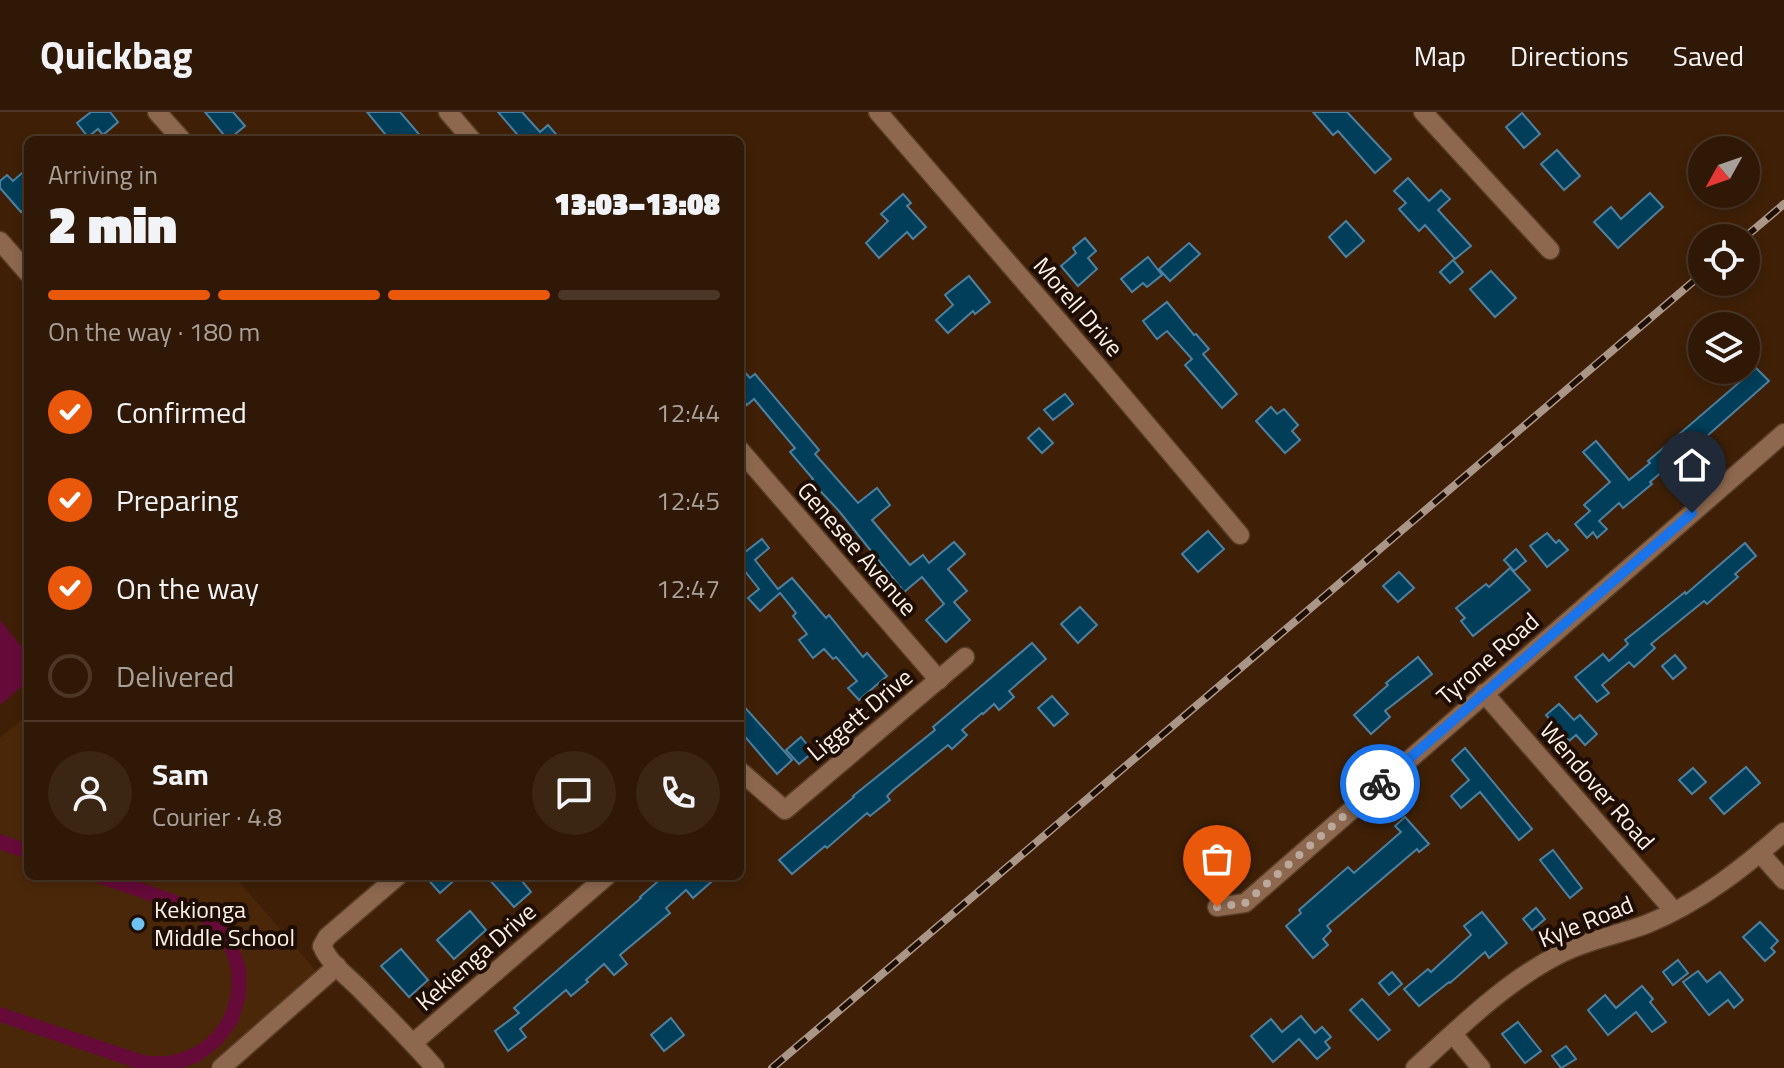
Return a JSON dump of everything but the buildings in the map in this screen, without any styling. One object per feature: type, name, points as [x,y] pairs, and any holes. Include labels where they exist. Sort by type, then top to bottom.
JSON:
[{"type":"street","points":[[157,112],[178,136]]},
{"type":"street","points":[[448,112],[469,136]]},
{"type":"street","name":"Morell Drive","points":[[878,112],[1240,535]]},
{"type":"street","points":[[1423,112],[1550,250]]},
{"type":"street","points":[[0,241],[24,268]]},
{"type":"street","name":"Tyrone Road","points":[[1217,907],[1245,903],[1784,433]]},
{"type":"street","name":"Genesee Avenue","points":[[744,455],[939,680]]},
{"type":"street","name":"Liggett Drive","points":[[744,774],[785,810],[965,657]]},
{"type":"street","name":"Wendover Road","points":[[1484,693],[1674,911]]},
{"type":"street","name":"Kyle Road","points":[[1415,1068],[1514,982],[1561,953],[1646,924],[1706,894],[1784,832]]},
{"type":"street","points":[[1760,853],[1784,880]]},
{"type":"street","points":[[393,880],[327,937],[322,946],[337,966],[435,1068]]},
{"type":"street","name":"Kekienga Drive","points":[[413,1043],[602,880]]},
{"type":"street","points":[[221,1068],[337,966]]},
{"type":"street","points":[[1453,1034],[1481,1068]]},
{"type":"shaded area","points":[[0,620],[24,650],[24,684],[0,705]]},
{"type":"shaded area","name":"Kekionga Middle School","points":[[24,717],[24,880],[237,880],[318,973],[209,1068],[0,1068],[0,738]]},
{"type":"shaded area","points":[[0,834],[24,843],[24,858],[0,850]]},
{"type":"shaded area","points":[[89,880],[134,880],[198,903],[221,919],[237,942],[246,968],[246,996],[238,1023],[221,1045],[199,1062],[182,1068],[135,1068],[0,1022],[0,1007],[143,1055],[171,1055],[198,1045],[213,1032],[223,1016],[230,999],[232,980],[229,961],[209,928],[180,911]]},
{"type":"railway","points":[[1760,224],[1784,204]]},
{"type":"railway","points":[[772,1068],[1688,286]]},
{"type":"way so far","points":[[1217,907],[1245,903],[1380,784]]},
{"type":"place","name":"Kekionga Middle School","points":[[138,924]]},
{"type":"route","points":[[1380,784],[1692,513]]}]
